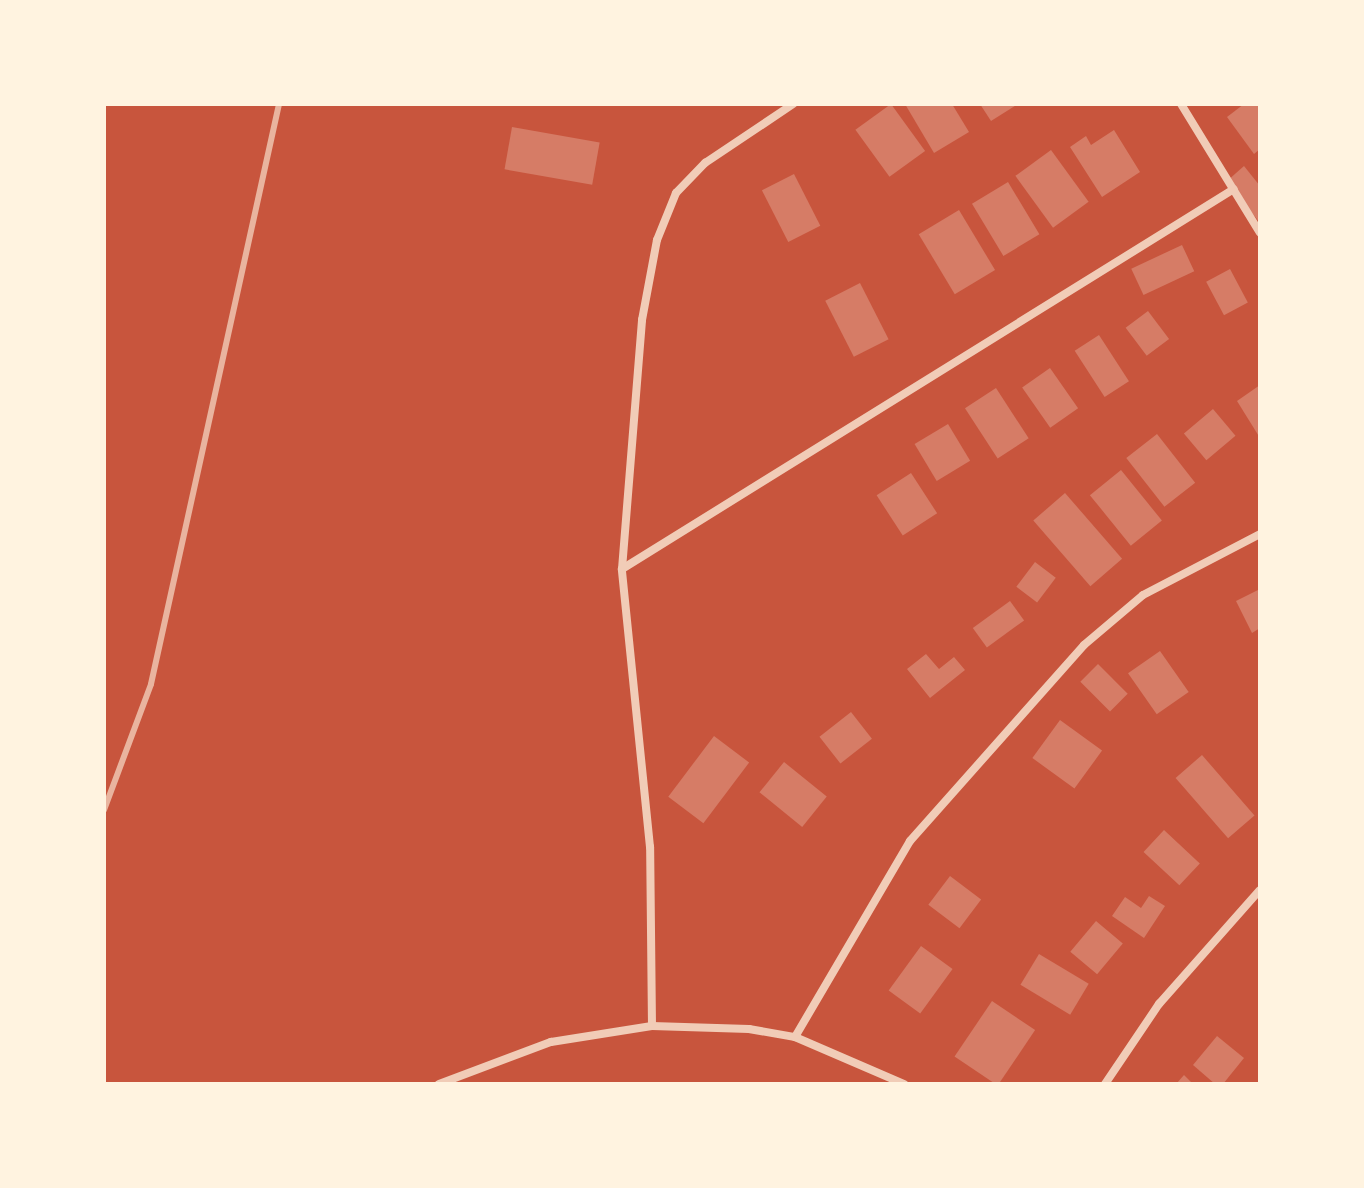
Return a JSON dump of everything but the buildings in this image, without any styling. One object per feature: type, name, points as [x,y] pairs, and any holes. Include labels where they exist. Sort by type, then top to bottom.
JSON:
[{"type":"street","points":[[652,1026],[650,847],[622,569],[642,320],[657,240],[676,193],[705,163],[793,104]]},
{"type":"street","points":[[1181,104],[1260,233]]},
{"type":"street","points":[[622,569],[1234,189]]},
{"type":"street","points":[[795,1037],[910,841],[1084,645],[1143,595],[1260,534]]},
{"type":"street","points":[[1105,1084],[1159,1004],[1260,890]]},
{"type":"street","points":[[439,1084],[551,1042],[652,1026],[749,1029],[795,1037],[904,1084]]},
{"type":"railway","points":[[104,810],[151,684],[279,104]]}]
